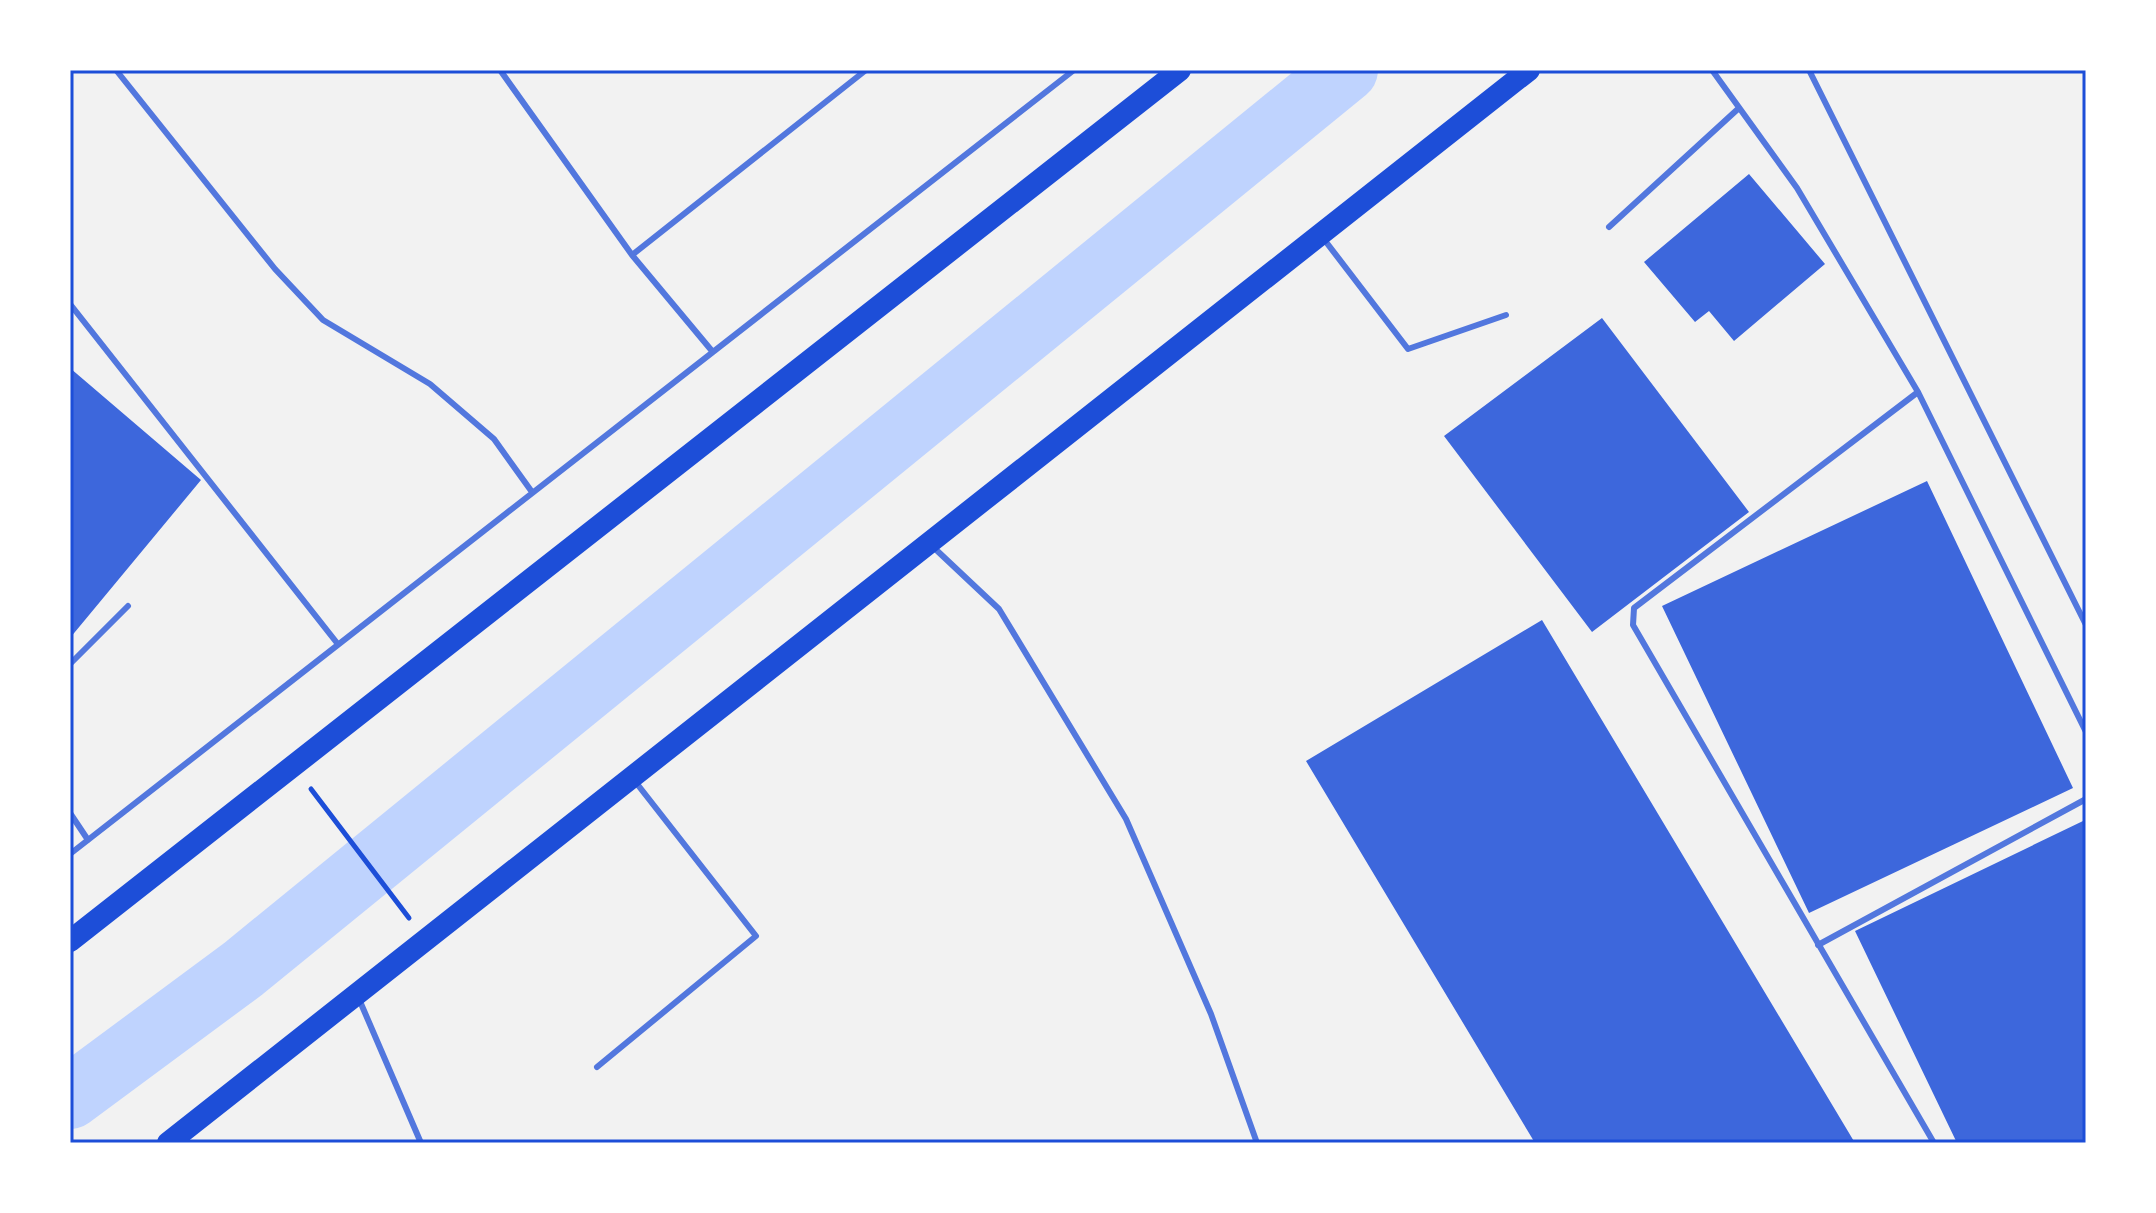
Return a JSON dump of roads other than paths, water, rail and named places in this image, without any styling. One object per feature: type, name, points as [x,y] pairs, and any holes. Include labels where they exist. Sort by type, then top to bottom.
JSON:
[{"type":"highway","points":[[70,941],[1180,70]]},
{"type":"highway","points":[[168,1143],[1529,70]]},
{"type":"lane","points":[[116,70],[275,269],[323,320],[430,384],[494,439],[532,492]]},
{"type":"lane","points":[[500,70],[632,255],[712,351]]},
{"type":"lane","points":[[632,255],[866,70]]},
{"type":"lane","points":[[70,854],[1074,70]]},
{"type":"lane","points":[[1712,70],[1797,188],[1918,392],[2086,732]]},
{"type":"lane","points":[[1809,70],[2086,625]]},
{"type":"lane","points":[[1609,227],[1739,108]]},
{"type":"lane","points":[[1322,236],[1408,349],[1426,346],[1506,315]]},
{"type":"lane","points":[[70,304],[337,643]]},
{"type":"lane","points":[[1918,392],[1634,608],[1632,617],[1934,1143]]},
{"type":"lane","points":[[929,542],[999,609],[1126,819],[1211,1014],[1257,1143]]},
{"type":"lane","points":[[70,664],[128,606]]},
{"type":"lane","points":[[597,1067],[756,936],[631,777]]},
{"type":"lane","points":[[1818,945],[2086,799]]},
{"type":"lane","points":[[70,813],[88,840]]},
{"type":"lane","points":[[357,994],[421,1143]]},
{"type":"waterway","points":[[70,1097],[243,969],[1346,70]]}]
